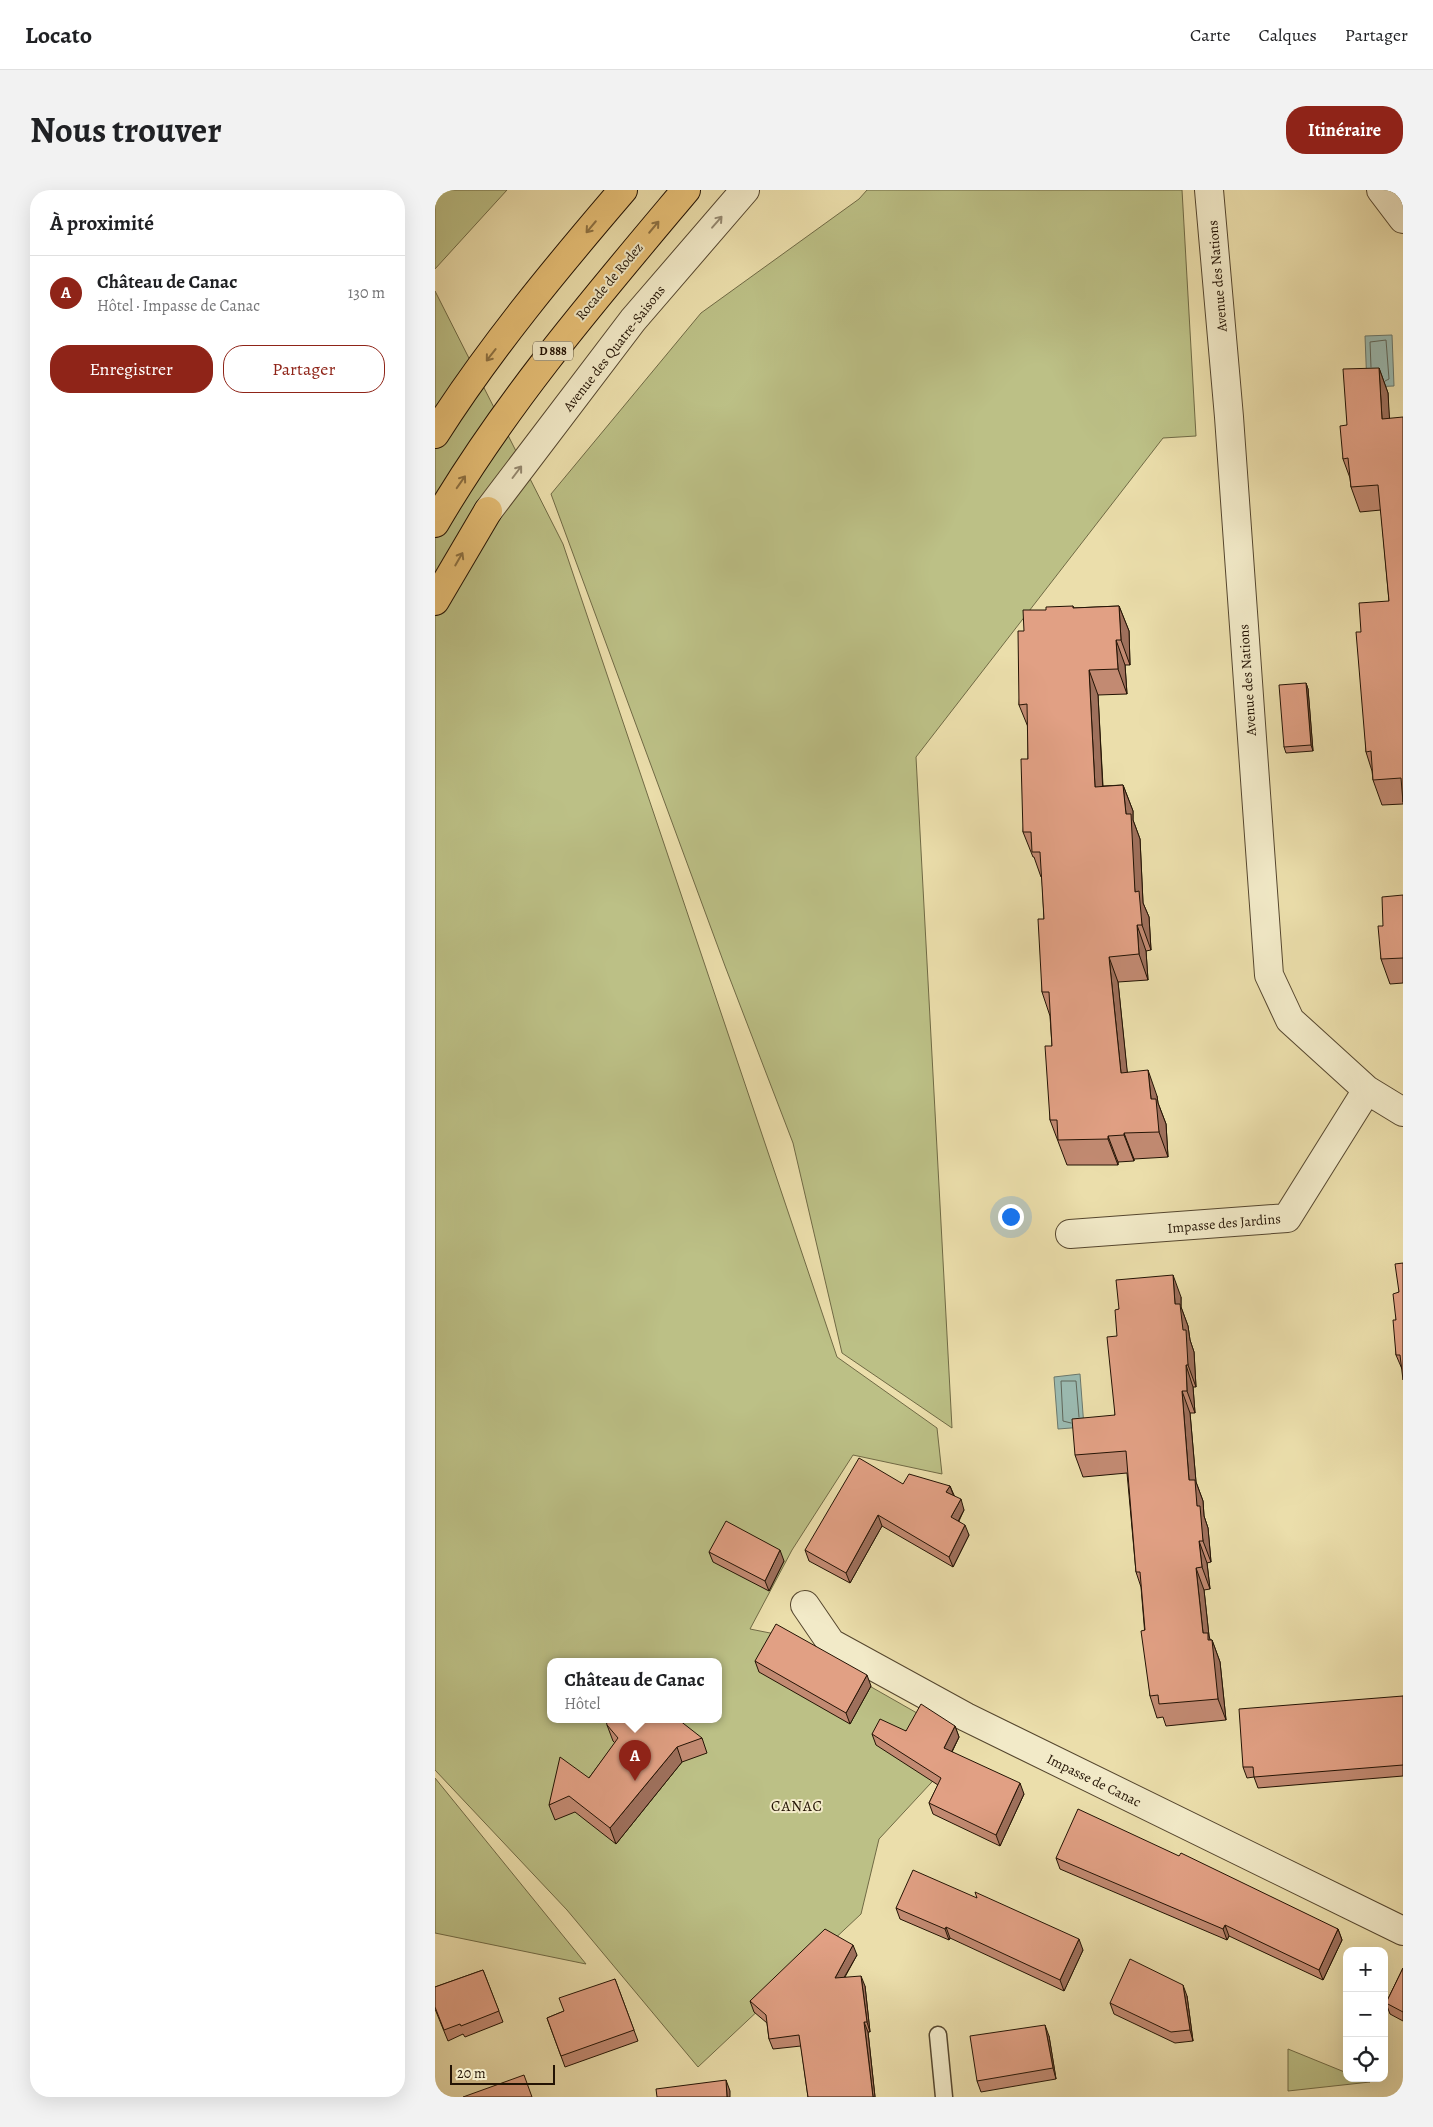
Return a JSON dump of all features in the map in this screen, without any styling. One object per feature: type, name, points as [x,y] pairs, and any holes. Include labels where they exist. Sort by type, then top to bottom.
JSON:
[{"type":"highway","points":[[435,434],[458,398],[571,251],[623,190]]},
{"type":"highway","name":"Rocade de Rodez","points":[[435,523],[503,421],[576,321],[686,190]]},
{"type":"highway","points":[[435,601],[488,510]]},
{"type":"street","name":"Avenue des Quatre-Saisons","points":[[488,510],[633,320],[745,190]]},
{"type":"street","name":"Avenue des Nations","points":[[1209,190],[1230,427],[1269,975],[1290,1020],[1367,1090],[1403,1112]]},
{"type":"street","points":[[1381,190],[1403,219]]},
{"type":"street","name":"Impasse des Jardins","points":[[1070,1234],[1287,1218],[1367,1090]]},
{"type":"street","name":"Impasse de Canac","points":[[805,1605],[831,1642],[957,1712],[1403,1931]]},
{"type":"lane","points":[[938,2035],[944,2097]]},
{"type":"green space","points":[[435,190],[507,190],[435,269]]},
{"type":"green space","points":[[867,190],[1182,190],[1196,436],[1163,438],[916,757],[952,1428],[842,1353],[793,1143],[725,966],[551,494],[701,313],[859,199]]},
{"type":"green space","points":[[435,291],[563,544],[837,1357],[937,1428],[942,1474],[853,1455],[792,1550],[750,1629],[780,1635],[959,1737],[943,1770],[879,1839],[861,1914],[698,2067],[567,1910],[435,1770]]},
{"type":"green space","points":[[435,1778],[586,1964],[435,1933]]},
{"type":"green space","points":[[1288,2049],[1343,2071],[1343,2082],[1370,2082],[1288,2091]]},
{"type":"water","points":[[1392,335],[1394,386],[1367,387],[1365,336]]},
{"type":"water","points":[[1080,1374],[1084,1427],[1058,1429],[1054,1377]]},
{"type":"building","points":[[1379,368],[1382,419],[1403,417],[1403,802],[1401,778],[1373,780],[1371,751],[1366,752],[1356,632],[1361,632],[1359,603],[1389,601],[1378,485],[1351,487],[1348,458],[1343,459],[1340,426],[1347,425],[1343,369]]},
{"type":"building","points":[[1073,606],[1073,608],[1119,606],[1121,640],[1116,640],[1118,669],[1089,670],[1095,787],[1123,785],[1126,814],[1131,814],[1135,892],[1139,891],[1142,925],[1137,925],[1139,954],[1109,957],[1121,1073],[1148,1070],[1151,1099],[1156,1099],[1159,1132],[1124,1133],[1124,1135],[1108,1136],[1108,1139],[1058,1140],[1057,1120],[1050,1120],[1045,1046],[1052,1046],[1049,992],[1042,992],[1038,919],[1044,919],[1040,852],[1032,852],[1031,832],[1023,832],[1021,759],[1028,759],[1027,704],[1019,705],[1018,631],[1024,631],[1023,610],[1046,610],[1046,607]]},
{"type":"building","points":[[1306,683],[1311,745],[1284,747],[1279,685]]},
{"type":"building","points":[[1403,895],[1403,958],[1381,959],[1378,926],[1383,926],[1382,897]]},
{"type":"building","points":[[1403,1263],[1403,1380],[1400,1355],[1396,1355],[1393,1320],[1396,1320],[1393,1294],[1399,1292],[1395,1264]]},
{"type":"building","points":[[1173,1275],[1175,1304],[1180,1304],[1183,1330],[1186,1330],[1187,1391],[1182,1391],[1189,1480],[1195,1480],[1197,1506],[1200,1506],[1203,1541],[1199,1541],[1202,1567],[1196,1568],[1203,1633],[1208,1633],[1208,1640],[1212,1640],[1218,1699],[1159,1704],[1158,1695],[1150,1696],[1141,1631],[1145,1630],[1140,1572],[1136,1572],[1126,1451],[1075,1455],[1072,1419],[1115,1415],[1107,1337],[1117,1336],[1115,1310],[1119,1309],[1116,1280]]},
{"type":"building","points":[[859,1458],[903,1484],[909,1474],[950,1486],[946,1492],[961,1499],[951,1517],[965,1525],[949,1557],[878,1515],[846,1573],[805,1550]]},
{"type":"building","points":[[726,1521],[780,1550],[765,1581],[709,1552]]},
{"type":"building","points":[[776,1624],[867,1675],[846,1713],[755,1661]]},
{"type":"building","points":[[1403,1696],[1403,1765],[1254,1777],[1253,1767],[1243,1767],[1239,1709]]},
{"type":"building","points":[[921,1704],[955,1726],[944,1748],[1020,1783],[996,1835],[929,1803],[941,1778],[872,1734],[880,1719],[906,1731]]},
{"type":"building","points":[[607,1723],[683,1723],[702,1738],[677,1747],[610,1828],[569,1796],[549,1805],[560,1757],[589,1778],[618,1738]]},
{"type":"building","points":[[1078,1809],[1179,1856],[1181,1853],[1338,1929],[1319,1970],[1225,1925],[1223,1929],[1056,1858]]},
{"type":"building","points":[[913,1870],[977,1898],[975,1892],[1079,1939],[1060,1980],[946,1927],[945,1929],[896,1908]]},
{"type":"building","points":[[825,1929],[853,1945],[835,1978],[861,1976],[867,2022],[864,2022],[873,2097],[808,2097],[799,2035],[769,2039],[766,2015],[750,2001]]},
{"type":"building","points":[[1130,1959],[1183,1985],[1190,2030],[1171,2032],[1110,2003]]},
{"type":"building","points":[[1403,1968],[1403,2012],[1388,2004],[1388,1999]]},
{"type":"building","points":[[483,1970],[499,2011],[461,2026],[460,2024],[444,2030],[435,2007],[435,1987]]},
{"type":"building","points":[[615,1979],[634,2030],[561,2056],[547,2018],[564,2011],[559,1998]]},
{"type":"building","points":[[1045,2025],[1053,2068],[977,2081],[970,2036]]},
{"type":"building","points":[[524,2075],[532,2097],[463,2097]]},
{"type":"building","points":[[726,2080],[727,2097],[657,2097],[656,2089]]},
{"type":"place","name":"Château de Canac","points":[[635,1781]]},
{"type":"district","name":"CANAC","points":[[797,1806]]}]
